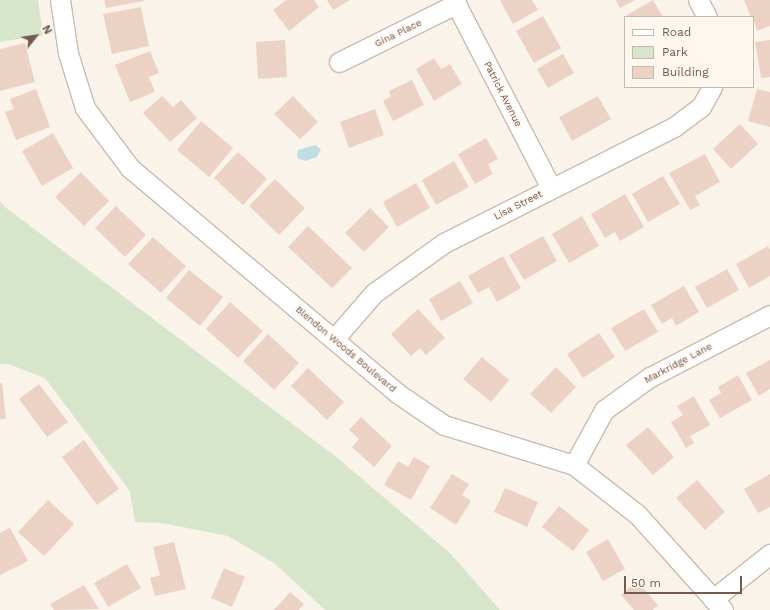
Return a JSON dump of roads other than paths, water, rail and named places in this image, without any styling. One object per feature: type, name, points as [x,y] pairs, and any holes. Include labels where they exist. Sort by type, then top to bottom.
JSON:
[{"type":"street","name":"Blendon Woods Boulevard","points":[[60,0],[68,53],[74,79],[85,108],[103,135],[130,168],[397,393],[444,425],[574,465],[637,514],[718,604]]},
{"type":"street","points":[[698,0],[706,16]]},
{"type":"street","name":"Gina Place","points":[[339,62],[455,2]]},
{"type":"street","name":"Patrick Avenue","points":[[455,2],[551,188]]},
{"type":"street","name":"Lisa Street","points":[[334,339],[374,293],[444,243],[674,126],[701,107],[711,88]]},
{"type":"street","name":"Markridge Lane","points":[[574,465],[604,410],[650,377],[770,315]]},
{"type":"street","points":[[718,604],[770,554]]},
{"type":"water","points":[[315,145],[321,149],[317,157],[305,161],[297,158],[298,150]]}]
